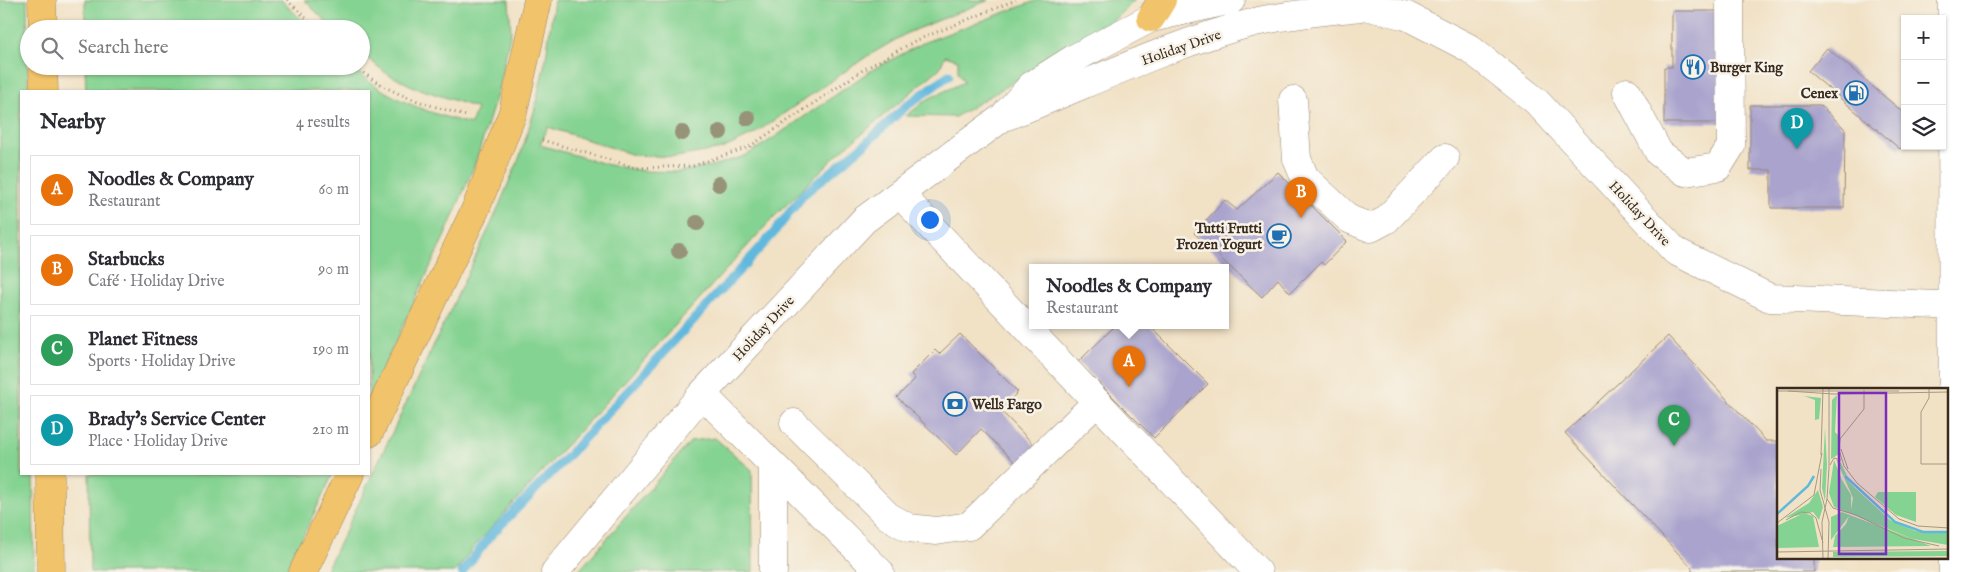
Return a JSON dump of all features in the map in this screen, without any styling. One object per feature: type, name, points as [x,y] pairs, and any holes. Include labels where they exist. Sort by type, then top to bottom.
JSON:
[{"type":"highway","points":[[42,0],[43,20]]},
{"type":"highway","points":[[370,431],[476,208],[513,112],[535,4]]},
{"type":"highway","points":[[43,75],[44,90]]},
{"type":"highway","points":[[50,475],[51,572]]},
{"type":"highway","points":[[303,572],[350,475]]},
{"type":"street","name":"Holiday Drive","points":[[556,572],[702,394],[864,220],[1003,117],[1032,85],[1073,59],[1157,9],[1231,0]]},
{"type":"street","name":"Holiday Drive","points":[[1339,0],[1407,16],[1469,48],[1536,101],[1675,251],[1770,298],[1956,306]]},
{"type":"street","points":[[1627,92],[1659,153],[1685,172],[1718,167],[1732,146],[1730,0]]},
{"type":"street","points":[[1952,0],[1957,526],[1953,572]]},
{"type":"street","name":"Holiday Drive","points":[[1003,117],[1195,40],[1256,22],[1300,14],[1367,6]]},
{"type":"street","points":[[1293,100],[1297,159],[1305,178],[1349,219],[1371,228],[1386,220],[1445,158]]},
{"type":"street","points":[[900,194],[1258,572]]},
{"type":"street","points":[[702,394],[880,572]]},
{"type":"street","points":[[794,423],[888,516],[909,528],[936,532],[969,526],[1097,402]]},
{"type":"street","points":[[773,465],[773,572]]},
{"type":"path","points":[[287,0],[308,20]]},
{"type":"path","points":[[542,140],[637,168],[693,166],[749,147],[863,70],[915,40],[1016,0]]},
{"type":"path","points":[[365,75],[413,100],[466,116]]},
{"type":"green space","points":[[0,0],[27,0],[27,20],[20,20],[20,75],[28,75],[28,90],[20,90],[20,475],[33,475],[34,572],[0,572]]},
{"type":"green space","points":[[85,0],[281,0],[302,20],[85,20]]},
{"type":"green space","points":[[304,0],[509,0],[511,32],[497,94],[475,164],[445,235],[370,397],[370,90],[86,90],[85,75],[362,75],[392,96],[407,103],[471,124],[477,108],[414,87],[386,73],[370,60],[370,20],[325,20]]},
{"type":"green space","points":[[554,0],[989,0],[907,33],[866,57],[754,134],[722,149],[676,157],[634,155],[548,127],[540,145],[609,165],[644,171],[679,172],[712,166],[745,156],[870,71],[925,42],[1038,0],[1135,0],[1108,25],[955,117],[906,116],[928,99],[964,82],[958,72],[958,60],[945,56],[940,68],[839,153],[772,219],[474,547],[455,572],[325,572],[493,220],[520,156],[534,112],[546,58]]},
{"type":"green space","points":[[715,438],[752,470],[753,572],[578,572],[691,441]]},
{"type":"green space","points":[[89,475],[333,475],[286,572],[90,572]]},
{"type":"building","name":"Burger King","points":[[1672,11],[1722,11],[1722,123],[1664,123],[1664,67],[1672,67]]},
{"type":"building","name":"Cenex","points":[[1827,48],[1901,111],[1900,149],[1808,71]]},
{"type":"building","points":[[1750,105],[1820,105],[1845,129],[1844,208],[1771,208],[1771,170],[1750,170]]},
{"type":"building","points":[[1278,172],[1347,241],[1324,265],[1321,262],[1290,293],[1278,279],[1262,297],[1194,233],[1225,200],[1237,210]]},
{"type":"building","points":[[1112,329],[1153,329],[1208,384],[1154,438],[1078,362]]},
{"type":"building","name":"Wells Fargo","points":[[960,334],[1018,392],[1000,410],[1042,453],[1024,471],[981,429],[956,455],[897,397],[915,379],[911,374],[935,350],[939,354]]},
{"type":"building","points":[[1668,336],[1766,441],[1777,441],[1777,560],[1814,560],[1814,572],[1692,572],[1692,568],[1565,433]]},
{"type":"waterway","points":[[462,572],[492,534],[564,460],[773,234],[804,194],[863,146],[905,107],[949,75]]},
{"type":"place","name":"Burger King","points":[[1693,67]]},
{"type":"place","name":"Cenex","points":[[1856,93]]},
{"type":"place","name":"Brady's Service Center","points":[[1797,149]]},
{"type":"place","name":"Starbucks","points":[[1301,218]]},
{"type":"place","name":"Tutti Frutti Frozen Yogurt","points":[[1279,236]]},
{"type":"place","name":"Noodles & Company","points":[[1129,387]]},
{"type":"place","name":"Wells Fargo","points":[[955,404]]},
{"type":"place","name":"Planet Fitness","points":[[1674,446]]}]
